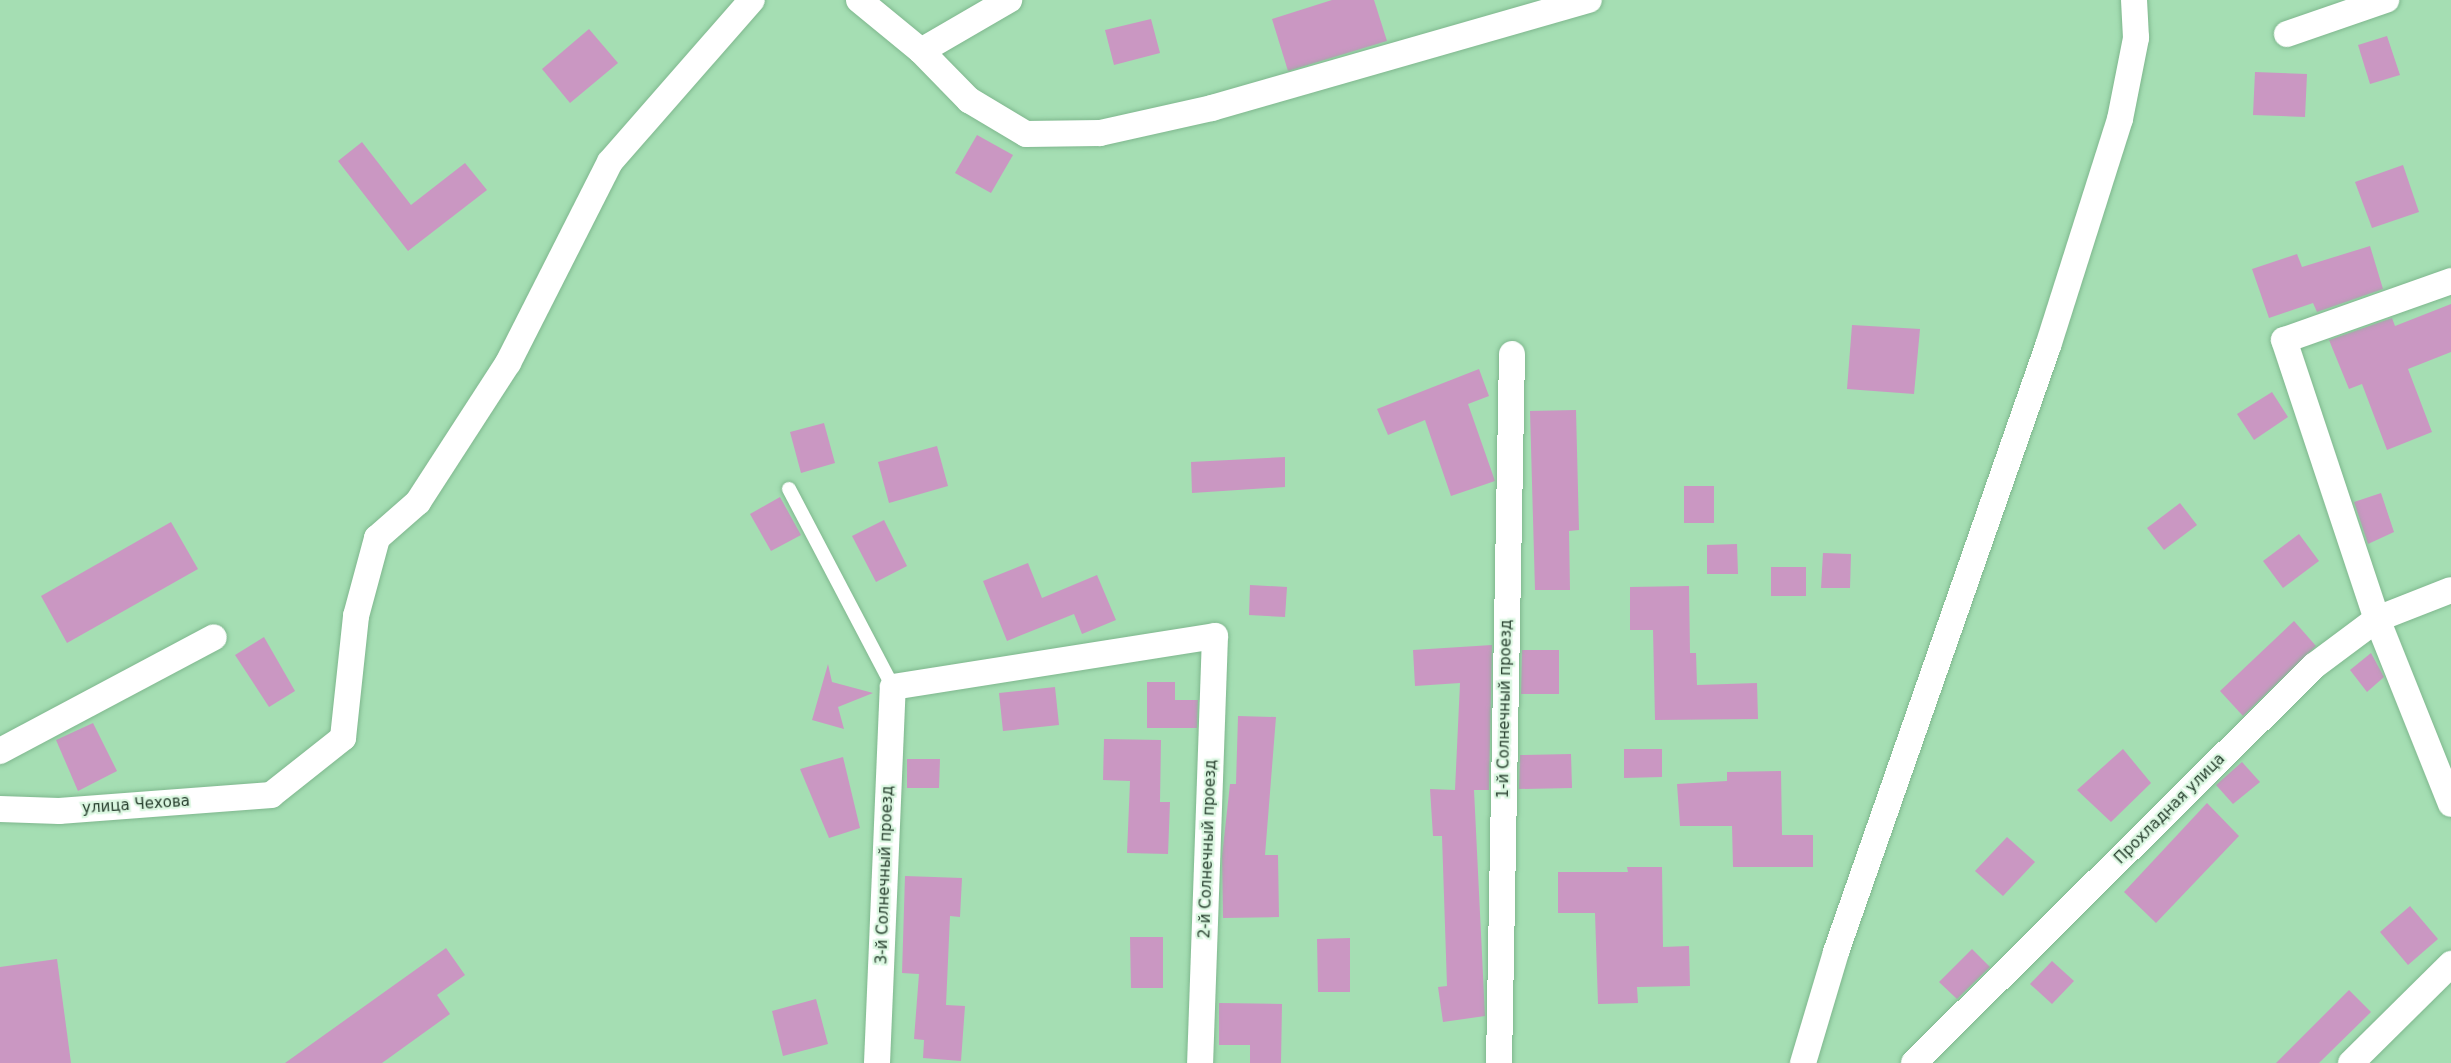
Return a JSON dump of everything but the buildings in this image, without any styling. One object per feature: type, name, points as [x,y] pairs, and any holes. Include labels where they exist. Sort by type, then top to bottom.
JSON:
[{"type":"street","name":"улица Чехова","points":[[0,809],[60,811],[271,795],[343,738],[356,616],[377,538],[418,502],[508,363],[610,162],[752,0]]},
{"type":"street","points":[[860,0],[921,51],[969,100],[1026,134],[1100,133],[1212,108],[1589,0]]},
{"type":"street","points":[[921,51],[1009,0]]},
{"type":"street","points":[[1803,1063],[1836,952],[2048,346],[2120,119],[2136,38],[2134,0]]},
{"type":"street","points":[[2288,33],[2386,0]]},
{"type":"street","points":[[2451,281],[2284,340],[2378,619],[2451,804]]},
{"type":"street","name":"1-й Солнечный проезд","points":[[1498,1063],[1512,354]]},
{"type":"street","name":"Прохладная улица","points":[[1914,1063],[2314,666],[2378,619],[2451,590]]},
{"type":"street","name":"2-й Солнечный проезд","points":[[892,687],[1215,636],[1200,1063]]},
{"type":"street","points":[[0,751],[214,637]]},
{"type":"street","name":"3-й Солнечный проезд","points":[[877,1063],[892,687]]},
{"type":"street","points":[[2351,1063],[2451,964]]},
{"type":"lane","points":[[789,489],[892,687]]}]
